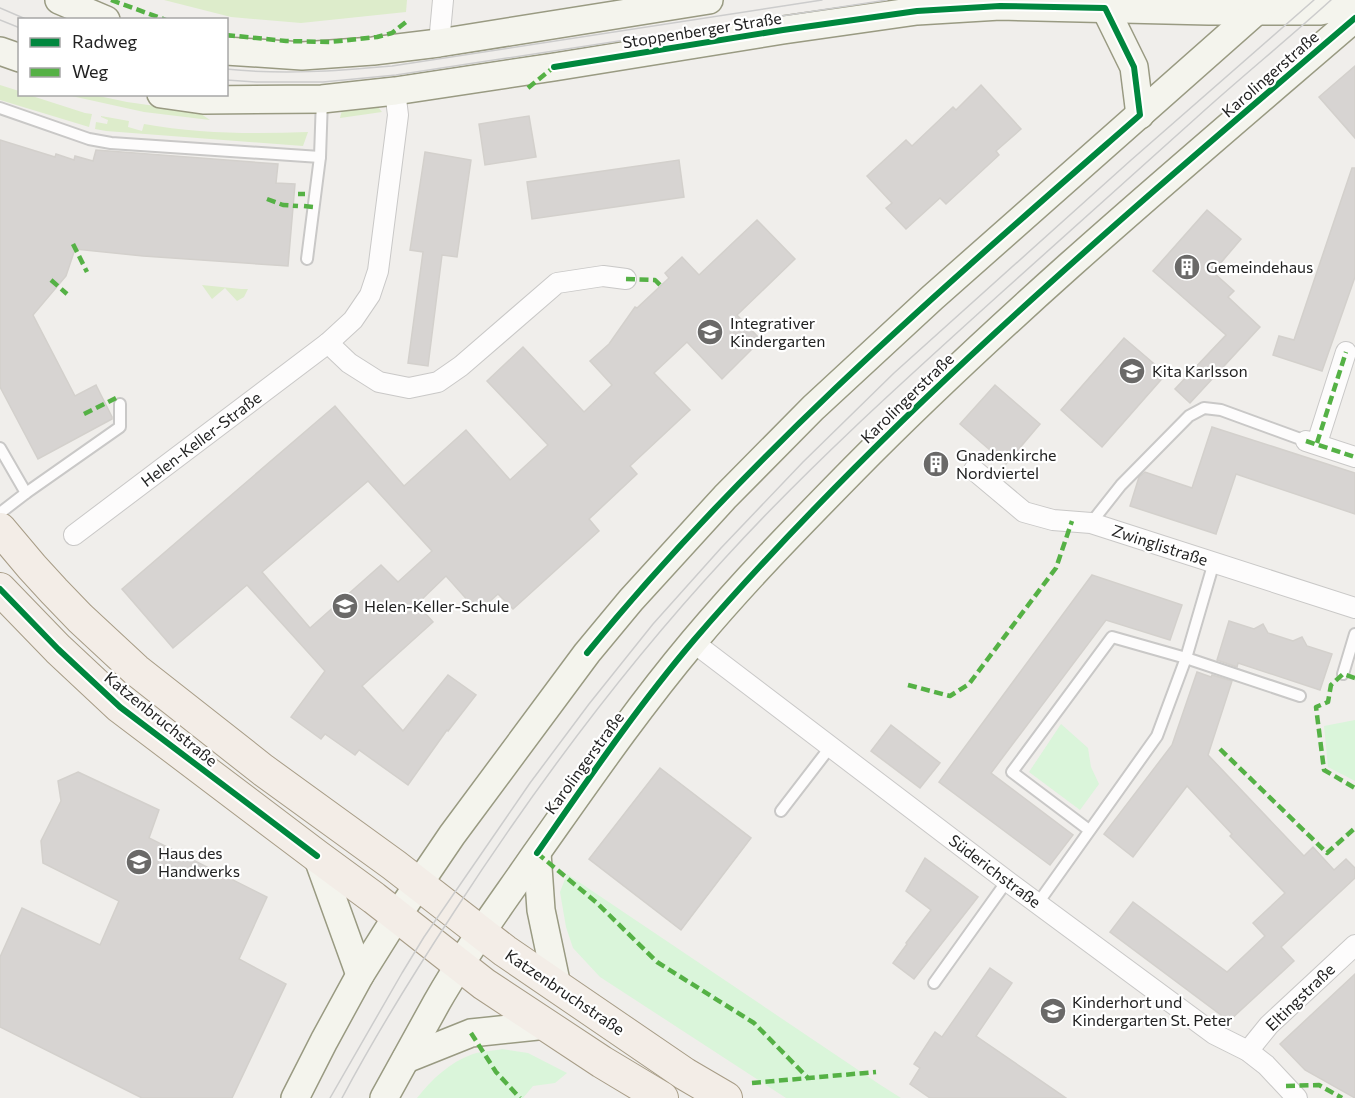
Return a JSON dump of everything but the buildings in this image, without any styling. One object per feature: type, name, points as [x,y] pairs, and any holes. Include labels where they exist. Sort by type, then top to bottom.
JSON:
[{"type":"main road","points":[[59,0],[101,18]]},
{"type":"main road","name":"Stoppenberger Straße","points":[[228,51],[302,56],[373,51],[439,43],[709,0]]},
{"type":"main road","name":"Stoppenberger Straße","points":[[175,96],[204,100],[322,99],[394,92],[917,11],[1000,6],[1105,8],[1263,6],[1320,10],[1355,3]]},
{"type":"main road","points":[[295,1098],[360,975],[452,834],[587,652],[630,600],[725,497],[813,408],[932,297],[1263,6]]},
{"type":"main road","points":[[1105,8],[1134,67],[1140,115]]},
{"type":"main road","name":"Karolingerstraße","points":[[384,1098],[438,1000],[481,933],[590,776],[693,642],[779,545],[966,360],[1074,262],[1355,18]]},
{"type":"main road","points":[[0,51],[18,57]]},
{"type":"main road","name":"Katzenbruchstraße","points":[[0,529],[80,618],[136,670],[263,770],[419,884],[505,951],[685,1074],[726,1098]]},
{"type":"main road","name":"Katzenbruchstraße","points":[[0,589],[58,649],[120,707],[460,966],[602,1062],[662,1098]]},
{"type":"main road","points":[[537,854],[541,910],[557,986]]},
{"type":"main road","points":[[317,856],[360,975]]},
{"type":"main road","points":[[406,1059],[471,1033],[547,1025]]},
{"type":"street","points":[[439,43],[443,0]]},
{"type":"street","name":"Helen-Keller-Straße","points":[[74,535],[328,343],[353,320],[369,295],[378,271],[398,115],[394,92]]},
{"type":"street","points":[[328,343],[349,363],[379,382],[409,388],[438,382],[461,366],[557,283],[603,276],[626,279]]},
{"type":"street","points":[[1346,352],[1312,442],[1355,457]]},
{"type":"street","name":"Zwinglistraße","points":[[974,470],[1024,512],[1053,520],[1091,523],[1355,608]]},
{"type":"street","name":"Süderichstraße","points":[[693,642],[1214,1034],[1248,1051],[1266,1065],[1297,1098]]},
{"type":"street","name":"Eltingstraße","points":[[1248,1051],[1269,1024],[1355,945]]},
{"type":"lane","points":[[307,259],[320,157],[322,99]]},
{"type":"lane","points":[[0,108],[88,139],[320,157]]},
{"type":"lane","points":[[0,513],[120,427],[120,404]]},
{"type":"lane","points":[[1091,523],[1120,485],[1189,416],[1204,408],[1221,410],[1312,442]]},
{"type":"lane","points":[[0,448],[26,493]]},
{"type":"lane","points":[[1038,903],[1157,736],[1186,658],[1214,562]]},
{"type":"lane","points":[[1343,674],[1355,633]]},
{"type":"lane","points":[[1089,830],[1012,772],[1112,637],[1186,658],[1300,696]]},
{"type":"lane","points":[[781,811],[831,746]]},
{"type":"lane","points":[[934,983],[1007,880]]},
{"type":"green space","points":[[164,0],[407,0],[406,12],[301,23],[231,17]]},
{"type":"green space","points":[[0,85],[18,91],[18,96],[32,96],[92,114],[89,127],[0,100]]},
{"type":"green space","points":[[72,96],[99,96],[198,112],[210,120],[144,112]]},
{"type":"green space","points":[[372,105],[378,107],[382,112],[340,118],[342,110]]},
{"type":"green space","points":[[101,116],[129,121],[128,127],[142,131],[144,124],[185,130],[226,132],[308,132],[303,146],[106,131],[95,129],[96,122],[107,124],[108,120]]},
{"type":"green space","points":[[202,285],[248,289],[244,297],[237,301],[225,288],[212,299]]},
{"type":"green space","points":[[1355,720],[1355,781],[1328,767],[1324,726]]},
{"type":"green space","points":[[1061,724],[1088,748],[1091,767],[1099,784],[1080,810],[1029,772]]},
{"type":"green space","points":[[567,874],[901,1098],[786,1098],[600,977],[573,948],[566,927],[560,892]]},
{"type":"green space","points":[[502,1049],[528,1053],[567,1073],[555,1083],[533,1086],[523,1098],[417,1098],[449,1066],[476,1053]]},
{"type":"tram line","points":[[228,69],[289,72],[392,66],[822,0]]},
{"type":"tram line","points":[[228,80],[323,82],[396,75],[887,0]]},
{"type":"tram line","points":[[330,1098],[424,937],[530,783],[653,624],[721,548],[803,462],[894,373],[1130,161],[1314,0]]},
{"type":"tram line","points":[[342,1098],[410,981],[516,819],[582,728],[689,598],[792,488],[895,389],[1331,0]]},
{"type":"tram line","points":[[0,8],[23,18]]},
{"type":"tram line","points":[[0,20],[18,27]]},
{"type":"marked path","points":[[111,0],[160,18]]},
{"type":"marked path","points":[[228,35],[286,41],[330,42],[377,37],[392,33],[406,22]]},
{"type":"marked path","points":[[528,88],[554,67]]},
{"type":"marked path","points":[[298,194],[305,194]]},
{"type":"marked path","points":[[267,199],[283,205],[298,206]]},
{"type":"marked path","points":[[304,206],[314,207]]},
{"type":"marked path","points":[[73,244],[87,272]]},
{"type":"marked path","points":[[626,279],[655,280],[661,286]]},
{"type":"marked path","points":[[51,280],[67,294]]},
{"type":"marked path","points":[[1317,443],[1346,352]]},
{"type":"marked path","points":[[84,414],[116,398]]},
{"type":"marked path","points":[[1306,441],[1355,457]]},
{"type":"marked path","points":[[908,685],[950,696],[969,684],[1056,568],[1072,521]]},
{"type":"marked path","points":[[1355,678],[1343,674],[1331,685],[1328,702],[1316,707],[1324,770],[1355,788]]},
{"type":"marked path","points":[[1220,749],[1327,853],[1355,828]]},
{"type":"marked path","points":[[537,853],[597,903],[657,962],[754,1023],[808,1078]]},
{"type":"marked path","points":[[471,1033],[496,1072],[520,1098]]},
{"type":"marked path","points":[[752,1083],[876,1072]]},
{"type":"marked path","points":[[1286,1086],[1319,1085],[1342,1098]]},
{"type":"cycle path","points":[[554,67],[917,11],[1000,6],[1105,8],[1134,67],[1140,115],[923,307],[783,439],[715,508],[587,653]]},
{"type":"cycle path","points":[[537,853],[673,665],[770,556],[848,474],[1012,317],[1355,18]]},
{"type":"cycle path","points":[[0,589],[58,649],[120,707],[317,856]]},
{"type":"place","name":"Gemeindehaus","points":[[1187,267]]},
{"type":"place","name":"Integrativer Kindergarten","points":[[710,332]]},
{"type":"place","name":"Kita Karlsson","points":[[1132,371]]},
{"type":"place","name":"Gnadenkirche Nordviertel","points":[[936,464]]},
{"type":"place","name":"Helen-Keller-Schule","points":[[345,606]]},
{"type":"place","name":"Haus des Handwerks","points":[[139,862]]},
{"type":"place","name":"Kinderhort und Kindergarten St. Peter","points":[[1053,1011]]}]
